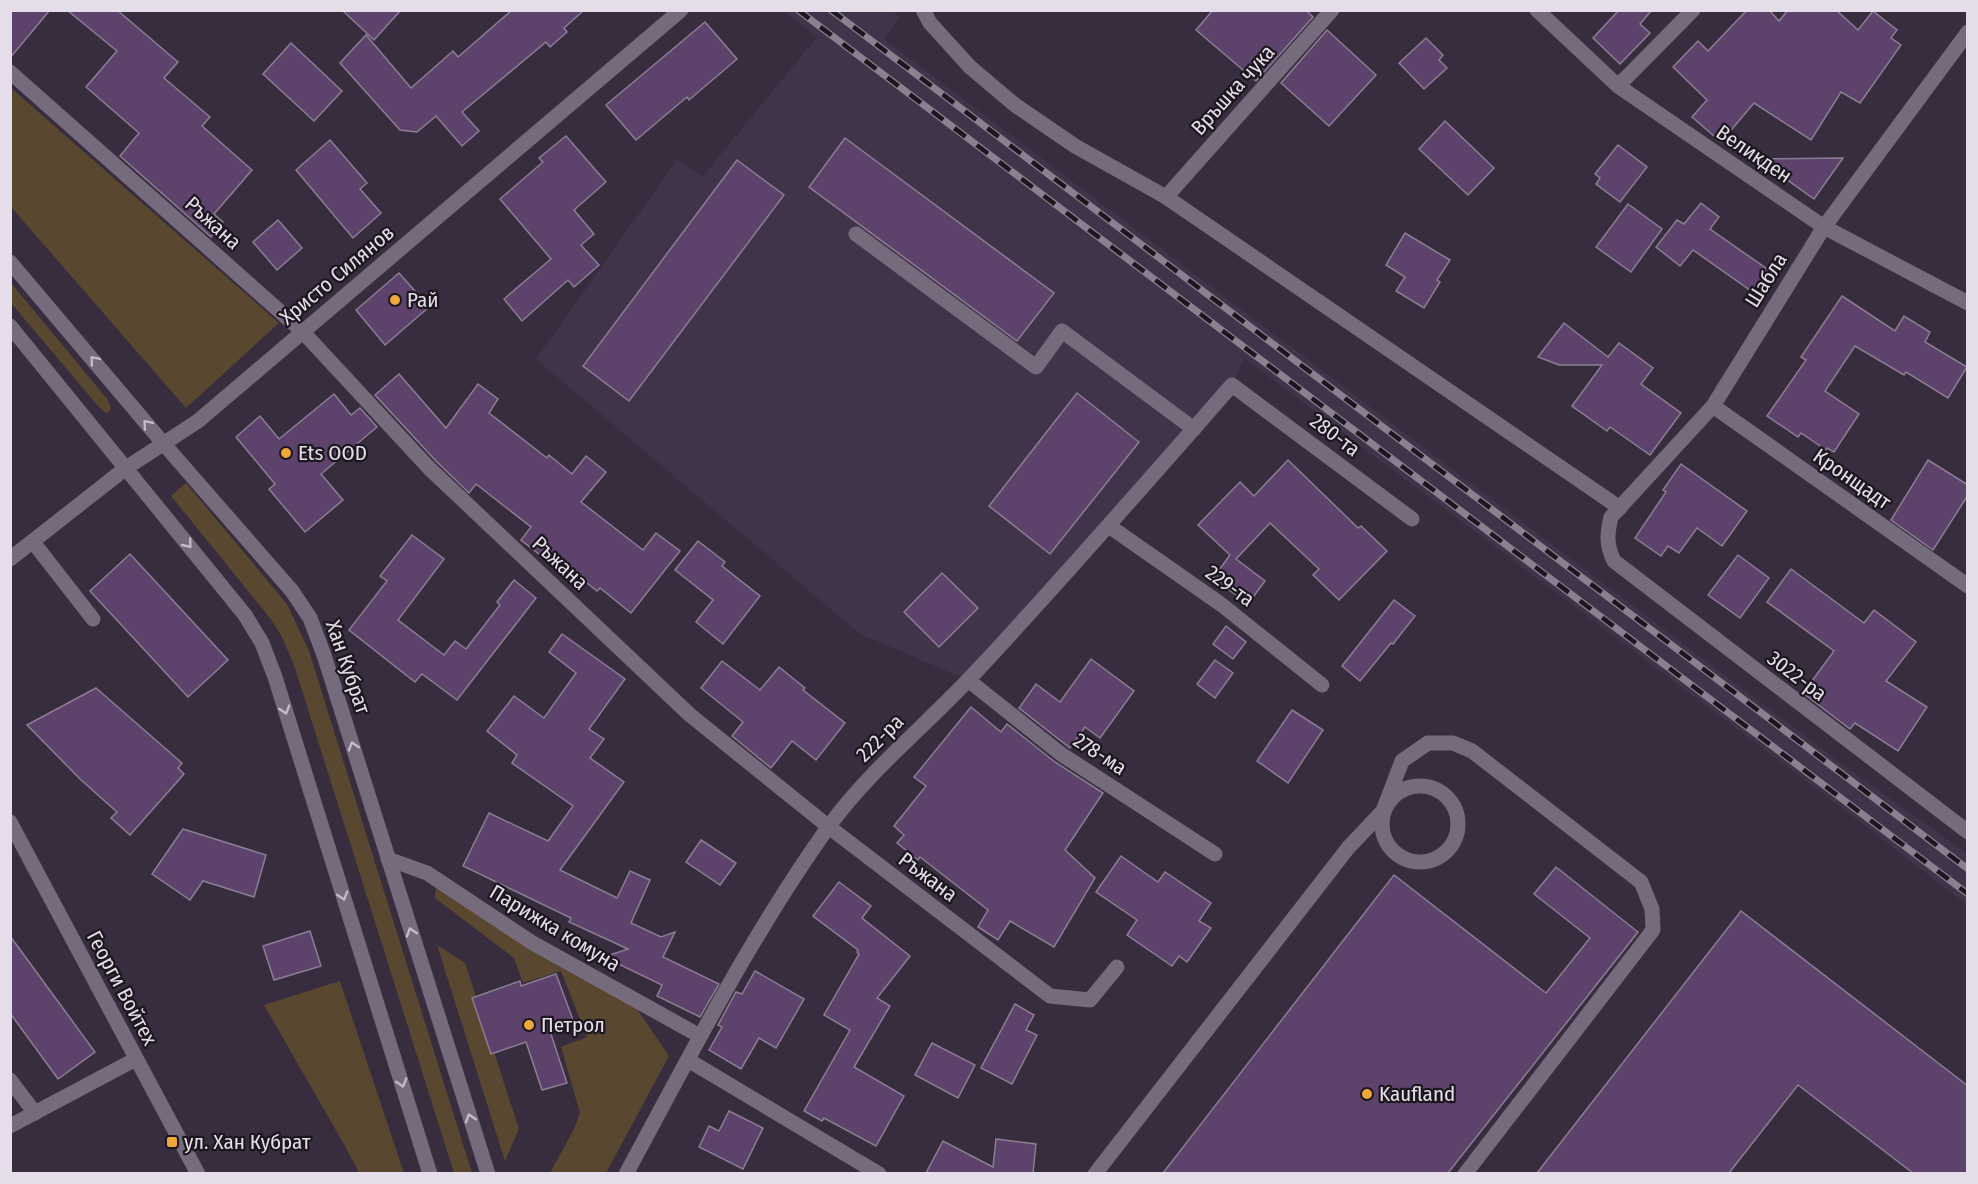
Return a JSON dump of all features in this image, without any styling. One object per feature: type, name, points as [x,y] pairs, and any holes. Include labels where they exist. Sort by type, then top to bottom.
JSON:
[{"type":"street","name":"Христо Силянов","points":[[10,559],[126,468],[198,421],[681,10]]},
{"type":"street","points":[[923,10],[930,23],[970,67],[1016,105],[1075,146],[1166,196],[1620,508]]},
{"type":"street","name":"Връшка чука","points":[[1166,196],[1332,10]]},
{"type":"street","name":"Великден","points":[[1537,10],[1618,86],[1824,227],[1968,303]]},
{"type":"street","points":[[1618,86],[1693,10]]},
{"type":"street","name":"Шабла","points":[[1608,549],[1607,536],[1611,518],[1713,406],[1824,227],[1968,32]]},
{"type":"street","name":"Ръжана","points":[[10,72],[302,331],[429,468],[690,715],[829,827],[1050,996],[1090,1000],[1117,967]]},
{"type":"street","points":[[856,234],[1036,367],[1062,331],[1194,429]]},
{"type":"street","name":"Хан Кубрат","points":[[10,262],[292,591],[309,618],[324,655],[488,1173]]},
{"type":"street","points":[[10,326],[245,615],[262,643],[275,677],[430,1173]]},
{"type":"street","name":"222-ра","points":[[626,1173],[700,1036],[761,930],[829,827],[868,780],[968,680],[1109,526],[1232,385]]},
{"type":"street","name":"280-та","points":[[1232,385],[1412,519]]},
{"type":"street","name":"Кронщадт","points":[[1713,406],[1968,586]]},
{"type":"street","name":"229-та","points":[[1109,526],[1222,605],[1322,685]]},
{"type":"street","points":[[33,542],[93,619]]},
{"type":"street","name":"3022-ра","points":[[1608,549],[1617,563],[1968,832]]},
{"type":"street","name":"278-ма","points":[[968,680],[1061,754],[1215,854]]},
{"type":"street","points":[[1095,1173],[1348,848],[1383,811],[1390,800],[1411,786],[1424,786],[1442,793],[1454,807],[1458,819],[1457,832],[1449,848],[1434,860],[1409,861],[1398,856],[1383,836],[1381,824],[1383,811],[1402,761],[1428,743],[1453,743],[1472,750],[1641,882],[1652,909],[1653,930],[1465,1173]]},
{"type":"street","name":"Георги Войтех","points":[[10,822],[198,1173]]},
{"type":"street","name":"Парижка комуна","points":[[388,859],[427,873],[531,942],[700,1036]]},
{"type":"street","points":[[10,1126],[136,1059]]},
{"type":"street","points":[[688,1060],[879,1173]]},
{"type":"street","points":[[10,1080],[35,1113]]},
{"type":"shaded area","points":[[783,11],[892,11],[900,17],[884,39],[1842,764],[1967,854],[1967,905],[1833,801],[1244,358],[1232,385],[968,680],[860,634],[536,359],[677,160],[703,176],[817,37]]},
{"type":"shaded area","points":[[10,87],[279,323],[186,408],[11,207]]},
{"type":"shaded area","points":[[11,283],[108,400],[111,408],[109,412],[106,413],[98,406],[11,303]]},
{"type":"shaded area","points":[[186,483],[287,604],[309,651],[472,1173],[454,1173],[295,668],[282,637],[270,618],[171,496]]},
{"type":"shaded area","points":[[436,882],[637,1009],[669,1056],[606,1173],[550,1173],[580,1113],[561,1047],[587,1037],[561,971],[523,983],[514,958],[435,898]]},
{"type":"shaded area","points":[[437,945],[465,963],[519,1129],[505,1161]]},
{"type":"shaded area","points":[[340,981],[404,1173],[359,1173],[264,1005]]},
{"type":"building","points":[[10,10],[50,10],[10,58]]},
{"type":"building","points":[[67,10],[117,10],[178,62],[164,78],[210,117],[202,126],[252,170],[214,214],[223,222],[211,237],[120,156],[139,133],[86,87],[117,51]]},
{"type":"building","points":[[342,10],[401,10],[374,40]]},
{"type":"building","points":[[512,10],[584,10],[564,28],[567,32],[550,47],[546,42],[462,112],[479,131],[462,146],[436,116],[417,132],[400,130],[340,63],[366,35],[411,88],[453,51],[458,57]]},
{"type":"building","points":[[1213,10],[1306,10],[1313,17],[1256,81],[1196,30]]},
{"type":"building","points":[[1619,10],[1652,10],[1640,24],[1650,33],[1620,64],[1593,38]]},
{"type":"building","points":[[1747,10],[1769,10],[1779,21],[1788,10],[1836,10],[1858,30],[1873,11],[1897,30],[1891,38],[1901,45],[1860,103],[1841,92],[1811,140],[1754,103],[1721,142],[1692,117],[1707,100],[1673,67],[1698,41],[1708,51]]},
{"type":"building","points":[[705,22],[737,59],[689,100],[687,97],[636,140],[606,105]]},
{"type":"building","points":[[1327,30],[1376,75],[1329,126],[1281,83]]},
{"type":"building","points":[[1426,38],[1443,55],[1439,60],[1447,68],[1424,89],[1399,63]]},
{"type":"building","points":[[291,43],[342,91],[314,121],[263,74]]},
{"type":"building","points":[[1445,121],[1494,168],[1468,195],[1419,149]]},
{"type":"building","points":[[566,136],[606,182],[574,210],[594,234],[581,245],[599,265],[574,287],[568,280],[522,321],[504,299],[551,259],[500,199],[543,162],[539,158]]},
{"type":"building","points":[[845,138],[1054,293],[1017,341],[809,187]]},
{"type":"building","points":[[330,140],[367,183],[360,189],[381,213],[353,238],[296,170]]},
{"type":"building","points":[[1618,145],[1647,167],[1620,202],[1596,184],[1600,178],[1595,174]]},
{"type":"building","points":[[1843,158],[1814,199],[1758,159]]},
{"type":"building","points":[[737,160],[784,195],[629,401],[583,366]]},
{"type":"building","points":[[1701,203],[1719,217],[1710,229],[1770,271],[1754,293],[1693,250],[1680,266],[1656,247],[1677,220],[1684,224]]},
{"type":"building","points":[[1628,204],[1662,229],[1631,272],[1596,247]]},
{"type":"building","points":[[278,220],[302,248],[277,270],[253,242]]},
{"type":"building","points":[[1405,233],[1450,260],[1437,280],[1440,282],[1424,308],[1396,291],[1405,277],[1386,265]]},
{"type":"building","name":"Рай","points":[[399,273],[429,307],[385,345],[356,310]]},
{"type":"building","points":[[1842,296],[1895,331],[1904,316],[1930,332],[1925,342],[1967,367],[1948,398],[1906,372],[1904,375],[1855,346],[1825,391],[1859,414],[1834,452],[1827,448],[1826,450],[1801,433],[1798,437],[1767,416],[1806,360],[1801,357]]},
{"type":"building","points":[[1564,323],[1608,357],[1619,343],[1653,368],[1641,384],[1681,413],[1650,455],[1610,427],[1607,431],[1572,406],[1602,365],[1559,365],[1538,357]]},
{"type":"building","points":[[399,374],[446,428],[478,384],[498,399],[489,413],[547,458],[549,455],[572,474],[586,456],[606,472],[581,502],[643,550],[656,533],[680,551],[631,613],[600,588],[597,591],[544,549],[540,555],[521,540],[531,527],[476,484],[469,493],[436,461],[375,395]]},
{"type":"building","points":[[1077,393],[1139,442],[1050,554],[989,506]]},
{"type":"building","points":[[334,394],[351,415],[360,408],[377,427],[321,474],[343,500],[305,532],[269,489],[275,484],[236,437],[260,416],[279,439]]},
{"type":"building","points":[[1288,460],[1358,528],[1361,526],[1387,551],[1339,600],[1313,575],[1319,569],[1270,523],[1236,559],[1265,581],[1248,604],[1213,578],[1230,555],[1198,525],[1240,482],[1254,496]]},
{"type":"building","points":[[1928,460],[1968,485],[1968,495],[1933,550],[1891,520]]},
{"type":"building","points":[[1681,464],[1747,511],[1722,546],[1697,528],[1679,553],[1668,546],[1661,556],[1635,538],[1666,492],[1663,490]]},
{"type":"building","points":[[412,535],[444,559],[398,620],[444,655],[455,641],[466,649],[500,605],[497,602],[514,580],[536,598],[457,700],[422,674],[415,682],[349,630],[387,581],[380,576]]},
{"type":"building","points":[[698,541],[725,562],[722,566],[760,596],[723,644],[696,622],[713,600],[675,570]]},
{"type":"building","points":[[130,554],[228,660],[188,697],[90,591]]},
{"type":"building","points":[[1738,555],[1769,578],[1740,618],[1708,595]]},
{"type":"building","points":[[1791,569],[1864,623],[1874,610],[1916,642],[1886,681],[1927,707],[1898,751],[1855,723],[1850,729],[1803,693],[1834,651],[1767,602]]},
{"type":"building","points":[[942,573],[978,608],[939,647],[904,612]]},
{"type":"building","points":[[1394,600],[1415,616],[1360,681],[1342,666]]},
{"type":"building","points":[[1226,626],[1246,642],[1233,659],[1213,644]]},
{"type":"building","points":[[562,634],[625,679],[589,729],[604,739],[590,758],[624,782],[560,870],[617,898],[630,871],[650,880],[631,923],[661,937],[675,932],[663,957],[719,984],[700,1017],[657,996],[662,985],[604,957],[628,949],[569,922],[571,918],[463,866],[489,813],[548,841],[573,806],[512,763],[517,755],[487,731],[514,696],[544,718],[576,673],[549,652]]},
{"type":"building","points":[[1091,659],[1134,691],[1100,738],[1085,727],[1070,748],[1019,708],[1036,684],[1060,702]]},
{"type":"building","points":[[1215,660],[1233,673],[1215,698],[1197,684]]},
{"type":"building","points":[[722,661],[760,690],[779,667],[805,688],[803,690],[845,723],[816,760],[792,741],[771,768],[732,736],[743,722],[701,688]]},
{"type":"building","points":[[96,688],[182,763],[178,768],[184,774],[130,835],[111,818],[117,812],[80,779],[27,725]]},
{"type":"building","points":[[971,707],[1001,732],[1007,724],[1055,762],[1103,793],[1065,850],[1095,878],[1054,947],[1010,921],[998,940],[978,927],[988,910],[920,857],[918,860],[897,843],[904,835],[894,826],[926,786],[914,777]]},
{"type":"building","points":[[1292,710],[1323,730],[1288,783],[1257,761]]},
{"type":"building","points":[[183,829],[266,855],[254,897],[203,881],[190,900],[152,874]]},
{"type":"building","points":[[701,840],[736,863],[720,885],[686,862]]},
{"type":"building","points":[[1121,856],[1158,882],[1165,872],[1211,903],[1199,921],[1211,928],[1187,962],[1179,956],[1172,966],[1127,935],[1137,920],[1096,892]]},
{"type":"building","name":"Kaufland","points":[[1556,867],[1638,932],[1448,1173],[1163,1173],[1394,875],[1546,993],[1590,938],[1534,894]]},
{"type":"building","points":[[839,882],[871,906],[862,918],[910,956],[877,998],[890,1006],[854,1067],[904,1096],[876,1146],[824,1118],[822,1121],[804,1111],[850,1030],[824,1015],[859,954],[858,950],[813,916]]},
{"type":"building","points":[[1741,911],[1968,1086],[1968,1173],[1913,1173],[1798,1085],[1729,1173],[1537,1173]]},
{"type":"building","points":[[310,931],[321,966],[274,980],[263,946]]},
{"type":"building","points":[[10,936],[95,1052],[58,1079],[10,1013]]},
{"type":"building","points":[[755,971],[804,999],[776,1048],[759,1038],[741,1069],[709,1050],[722,1027],[718,1025],[736,992],[742,994]]},
{"type":"building","points":[[556,974],[573,1020],[549,1028],[567,1083],[542,1090],[526,1042],[491,1054],[472,998],[520,981],[521,986]]},
{"type":"building","points":[[1015,1004],[1034,1015],[1026,1030],[1037,1035],[1012,1084],[981,1068]]},
{"type":"building","points":[[932,1043],[975,1065],[958,1098],[915,1075]]},
{"type":"building","points":[[729,1111],[763,1128],[743,1169],[699,1147],[709,1126],[719,1131]]},
{"type":"building","points":[[996,1139],[1036,1144],[1033,1173],[926,1173],[943,1141],[993,1167]]},
{"type":"railway","points":[[798,10],[1968,894]]},
{"type":"railway","points":[[831,10],[1968,869]]},
{"type":"place","name":"Рай","points":[[395,300]]},
{"type":"place","name":"Ets OOD","points":[[286,453]]},
{"type":"place","name":"Петрол","points":[[529,1025]]},
{"type":"place","name":"Kaufland","points":[[1367,1094]]},
{"type":"place","name":"ул. Хан Кубрат","points":[[172,1142]]}]
